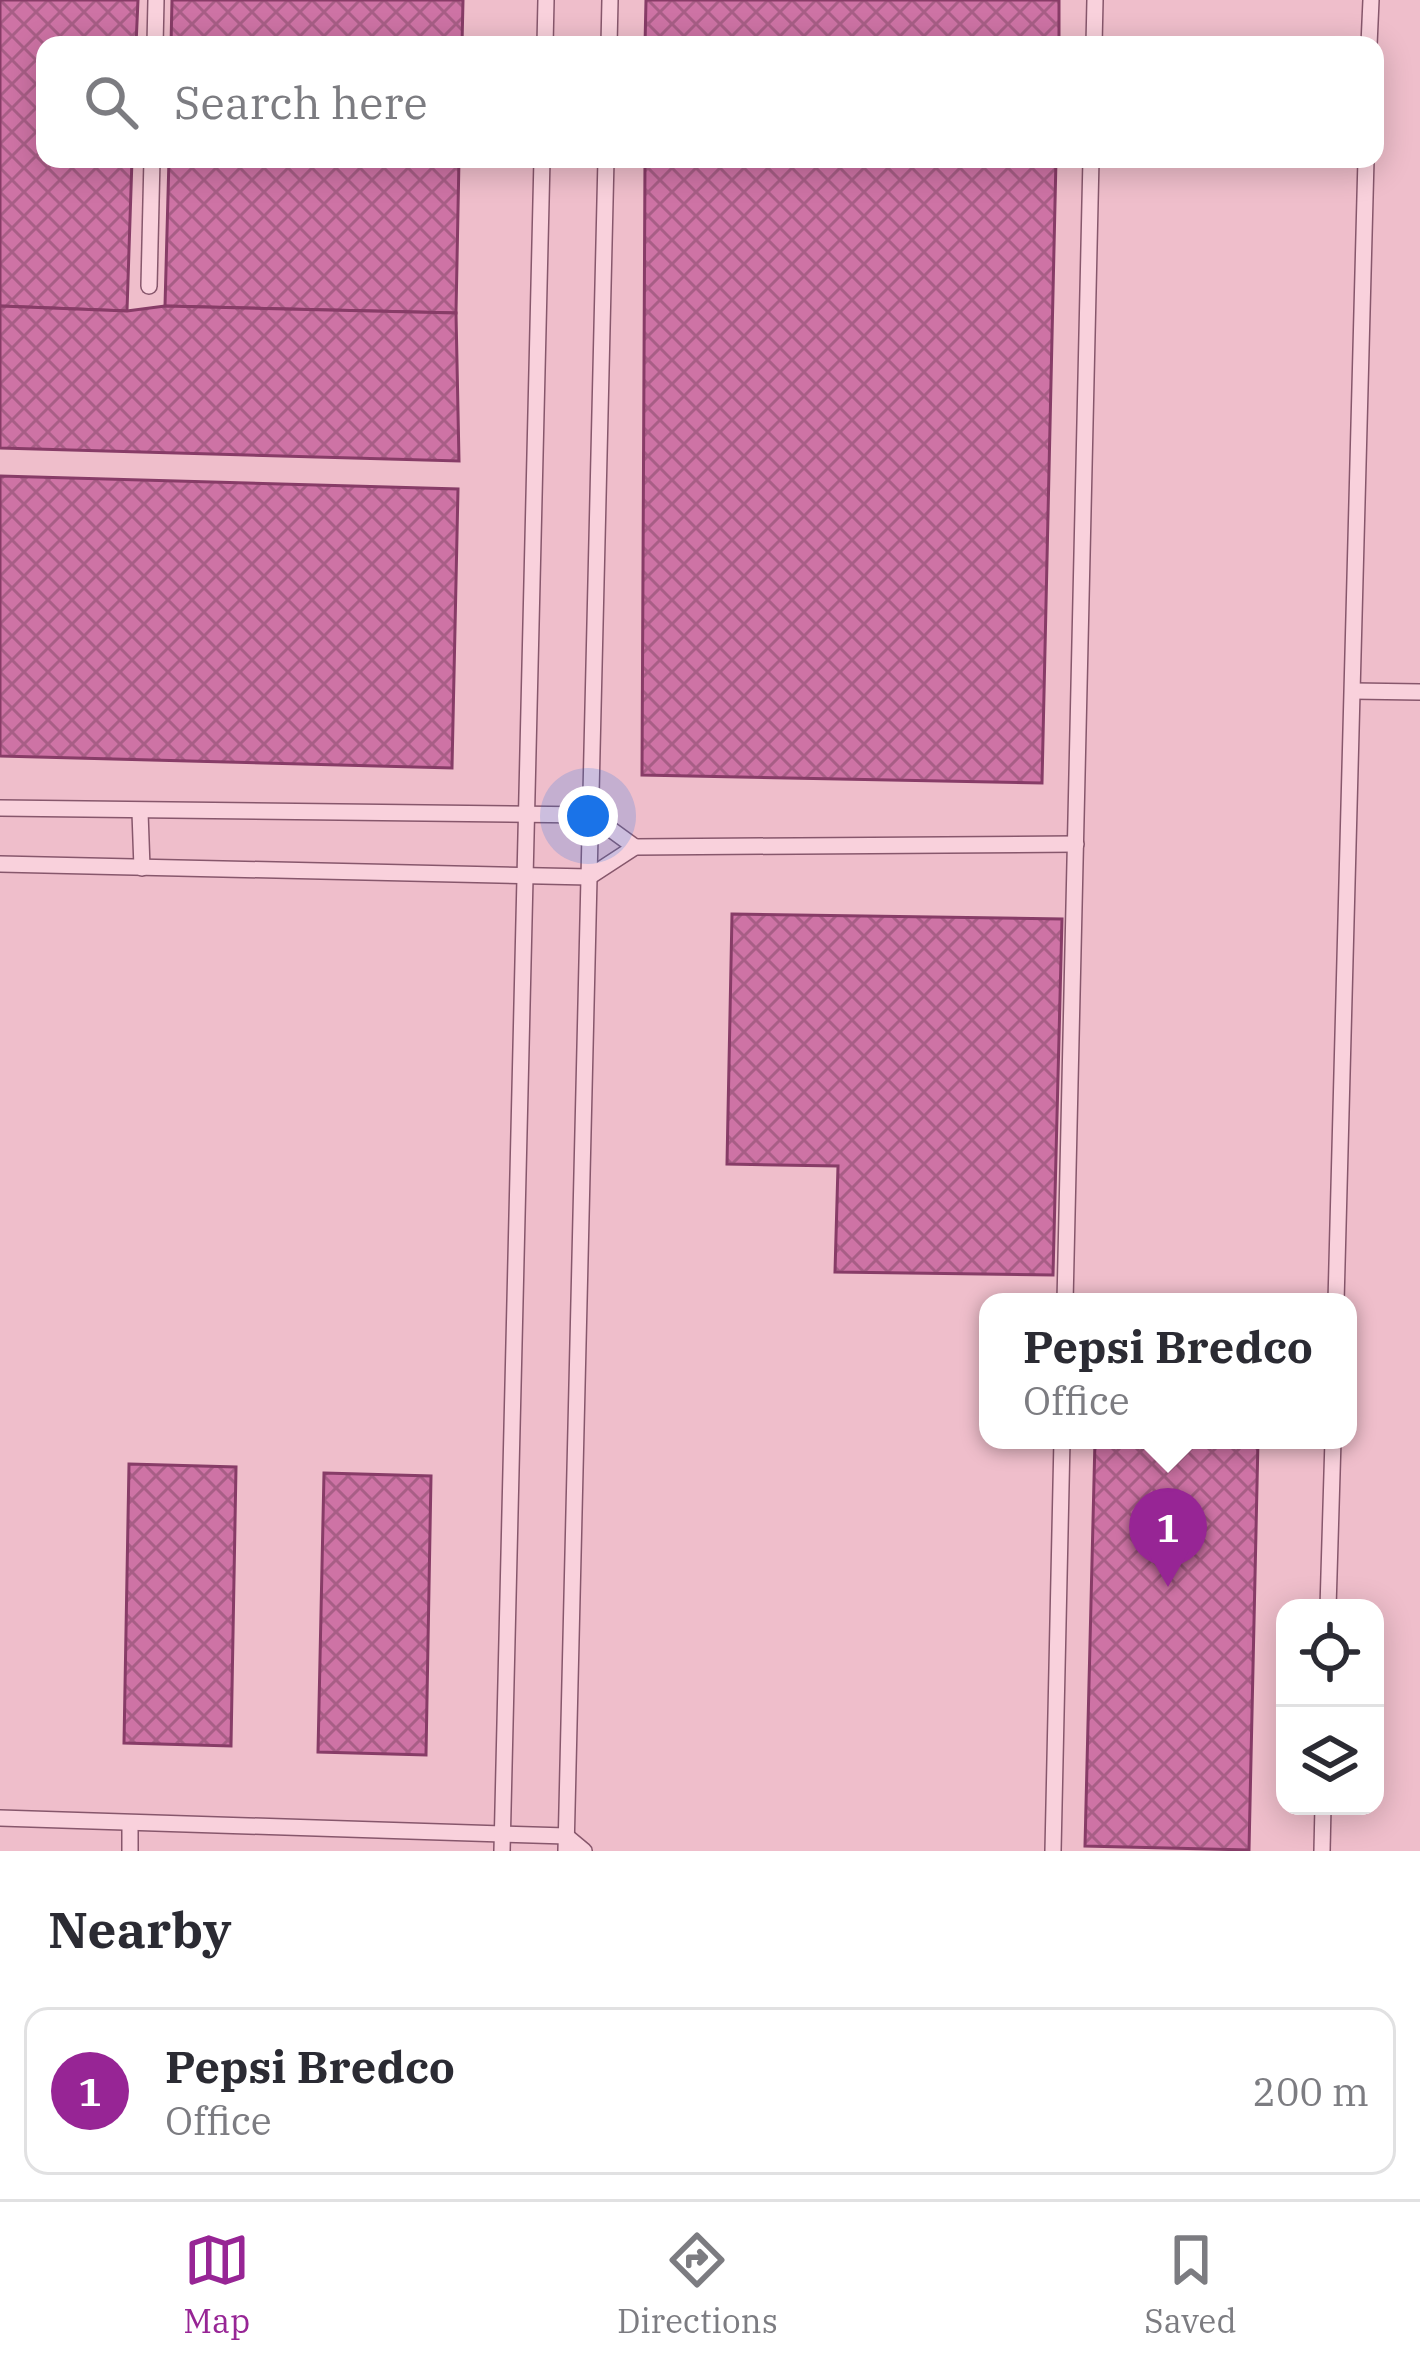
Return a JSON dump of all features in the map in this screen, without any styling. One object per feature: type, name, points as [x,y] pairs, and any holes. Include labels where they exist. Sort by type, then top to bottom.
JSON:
[{"type":"lane","points":[[154,36],[156,0]]},
{"type":"lane","points":[[545,36],[546,0]]},
{"type":"lane","points":[[609,36],[610,0]]},
{"type":"lane","points":[[1094,36],[1095,0]]},
{"type":"lane","points":[[1370,36],[1371,0]]},
{"type":"lane","points":[[149,286],[152,168]]},
{"type":"lane","points":[[502,1842],[542,168]]},
{"type":"lane","points":[[566,1844],[606,168]]},
{"type":"lane","points":[[1065,1293],[1091,168]]},
{"type":"lane","points":[[1336,1293],[1366,168]]},
{"type":"lane","points":[[1352,692],[1420,692]]},
{"type":"lane","points":[[0,808],[591,815],[635,847]]},
{"type":"lane","points":[[140,812],[142,868]]},
{"type":"lane","points":[[0,865],[589,878],[635,847],[1076,844]]},
{"type":"lane","points":[[1053,1851],[1062,1449]]},
{"type":"lane","points":[[1328,1599],[1333,1449]]},
{"type":"lane","points":[[1322,1851],[1323,1815]]},
{"type":"lane","points":[[0,1818],[566,1844],[584,1851]]},
{"type":"lane","points":[[130,1822],[130,1851]]},
{"type":"building","points":[[0,0],[138,0],[136,36],[36,36],[36,168],[132,168],[127,311],[0,306]]},
{"type":"building","points":[[172,0],[463,0],[462,36],[171,36]]},
{"type":"building","points":[[646,0],[1059,0],[1059,36],[645,36]]},
{"type":"building","points":[[169,168],[459,168],[456,313],[165,306]]},
{"type":"building","points":[[645,168],[1056,168],[1042,783],[642,775]]},
{"type":"building","points":[[0,306],[456,313],[459,461],[0,448]]},
{"type":"building","points":[[0,476],[458,489],[452,768],[0,756]]},
{"type":"building","points":[[732,914],[1062,919],[1053,1275],[835,1272],[838,1166],[727,1164]]},
{"type":"building","points":[[1095,1449],[1258,1449],[1249,1850],[1085,1846]]},
{"type":"building","points":[[129,1464],[236,1467],[231,1746],[124,1743]]},
{"type":"building","points":[[324,1473],[431,1476],[426,1755],[318,1752]]},
{"type":"place","name":"Pepsi Bredco","points":[[1168,1587]]}]
